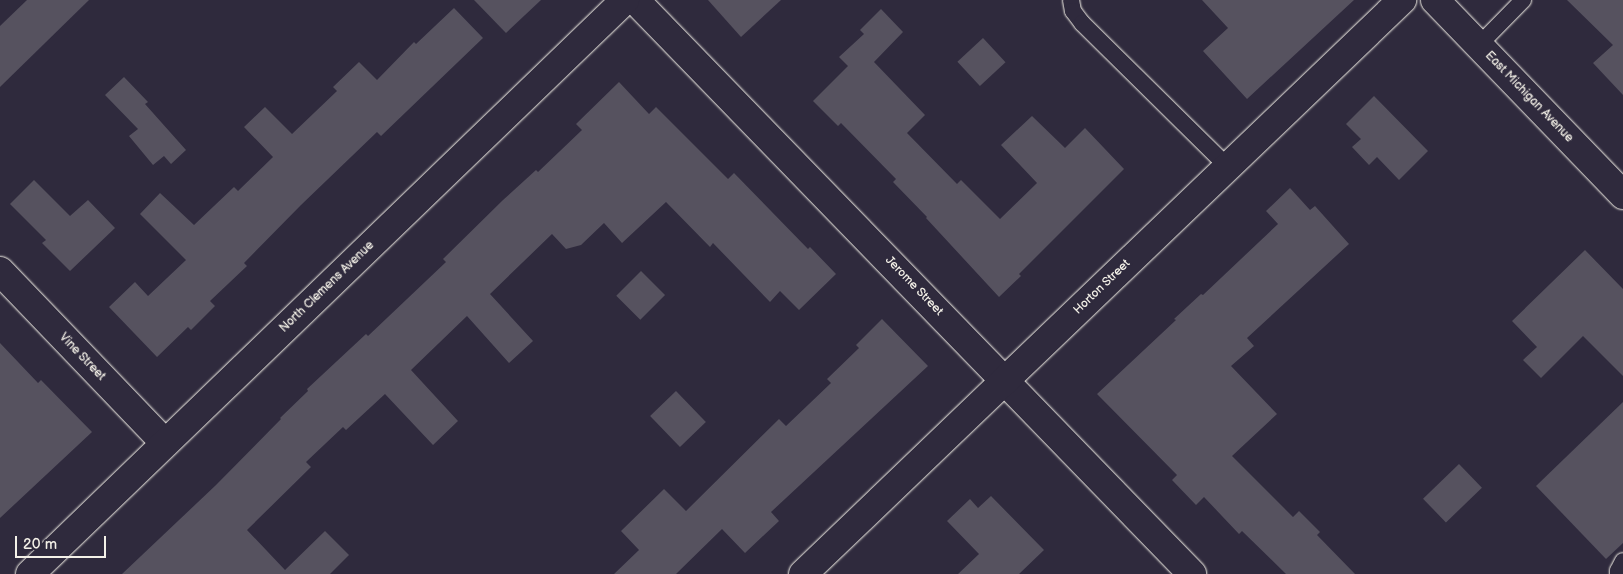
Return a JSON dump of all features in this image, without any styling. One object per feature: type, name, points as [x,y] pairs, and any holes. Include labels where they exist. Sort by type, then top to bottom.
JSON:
[{"type":"street","name":"North Clemens Avenue","points":[[30,574],[625,0]]},
{"type":"street","name":"Jerome Street","points":[[635,0],[1192,574]]},
{"type":"street","name":"Horton Street","points":[[803,574],[1402,0]]},
{"type":"street","name":"East Michigan Avenue","points":[[1434,0],[1623,195]]},
{"type":"street","name":"Vine Street","points":[[0,271],[165,443]]},
{"type":"lane","points":[[1071,0],[1073,11],[1082,23],[1228,167]]},
{"type":"lane","points":[[1479,46],[1523,0]]},
{"type":"lane","points":[[1618,574],[1623,561]]},
{"type":"building","points":[[27,0],[89,0],[0,87],[0,26]]},
{"type":"building","points":[[474,0],[541,0],[506,33]]},
{"type":"building","points":[[708,0],[781,0],[741,37]]},
{"type":"building","points":[[1202,0],[1354,0],[1247,99],[1203,51],[1228,28]]},
{"type":"building","points":[[1567,0],[1623,0],[1623,95],[1593,63],[1613,45]]},
{"type":"building","points":[[454,8],[483,38],[381,136],[377,132],[301,205],[244,263],[247,266],[210,301],[215,306],[191,330],[188,327],[157,357],[109,307],[135,282],[148,296],[186,260],[140,214],[160,193],[194,225],[234,187],[238,191],[273,157],[244,127],[265,107],[292,134],[337,91],[333,87],[359,62],[377,80],[414,42],[416,44]]},
{"type":"building","points":[[881,9],[903,32],[874,62],[925,115],[907,133],[957,184],[961,180],[1000,219],[1037,183],[1001,145],[1032,116],[1065,148],[1085,128],[1124,169],[1019,274],[1021,276],[999,297],[893,182],[896,179],[841,123],[838,126],[813,101],[848,66],[839,57],[864,34],[860,30]]},
{"type":"building","points":[[983,38],[1006,62],[980,86],[957,62]]},
{"type":"building","points":[[124,77],[148,102],[145,104],[186,150],[171,164],[164,156],[153,165],[129,136],[138,129],[105,95]]},
{"type":"building","points":[[619,82],[649,114],[656,107],[728,179],[734,173],[808,249],[810,247],[836,274],[799,310],[780,291],[770,302],[713,243],[710,247],[666,202],[622,243],[604,223],[581,245],[566,249],[552,234],[490,294],[533,341],[509,363],[467,316],[411,370],[458,421],[433,445],[385,394],[346,430],[343,427],[306,462],[311,467],[247,530],[285,570],[325,531],[349,555],[330,574],[122,574],[216,485],[308,391],[307,389],[366,334],[368,336],[446,262],[443,259],[503,200],[536,170],[538,172],[582,130],[576,124]]},
{"type":"building","points":[[1374,96],[1428,151],[1399,180],[1377,157],[1369,165],[1352,147],[1361,139],[1346,124]]},
{"type":"building","points":[[34,180],[70,216],[88,200],[115,228],[70,271],[42,243],[46,240],[10,204]]},
{"type":"building","points":[[1290,188],[1310,210],[1315,206],[1349,244],[1247,338],[1254,346],[1231,366],[1277,414],[1232,456],[1293,517],[1299,511],[1320,532],[1317,535],[1355,574],[1286,574],[1242,531],[1239,534],[1204,497],[1196,505],[1172,480],[1177,475],[1097,394],[1176,320],[1174,319],[1201,294],[1203,295],[1278,224],[1266,211]]},
{"type":"building","points":[[1585,250],[1623,289],[1623,376],[1583,336],[1541,378],[1523,360],[1537,347],[1512,321]]},
{"type":"building","points":[[641,271],[665,295],[640,320],[616,296]]},
{"type":"building","points":[[882,319],[928,366],[771,512],[779,521],[745,553],[722,529],[676,574],[614,574],[639,550],[621,531],[664,489],[686,511],[779,419],[786,426],[831,383],[827,379],[859,348],[856,345]]},
{"type":"building","points":[[0,343],[38,383],[41,380],[92,432],[0,518]]},
{"type":"building","points":[[676,391],[706,422],[680,447],[650,416]]},
{"type":"building","points":[[1623,402],[1623,543],[1606,559],[1536,486]]},
{"type":"building","points":[[1459,464],[1482,488],[1446,522],[1423,499]]},
{"type":"building","points":[[991,496],[1044,550],[1019,574],[958,574],[979,554],[947,521],[970,499],[978,508]]}]
